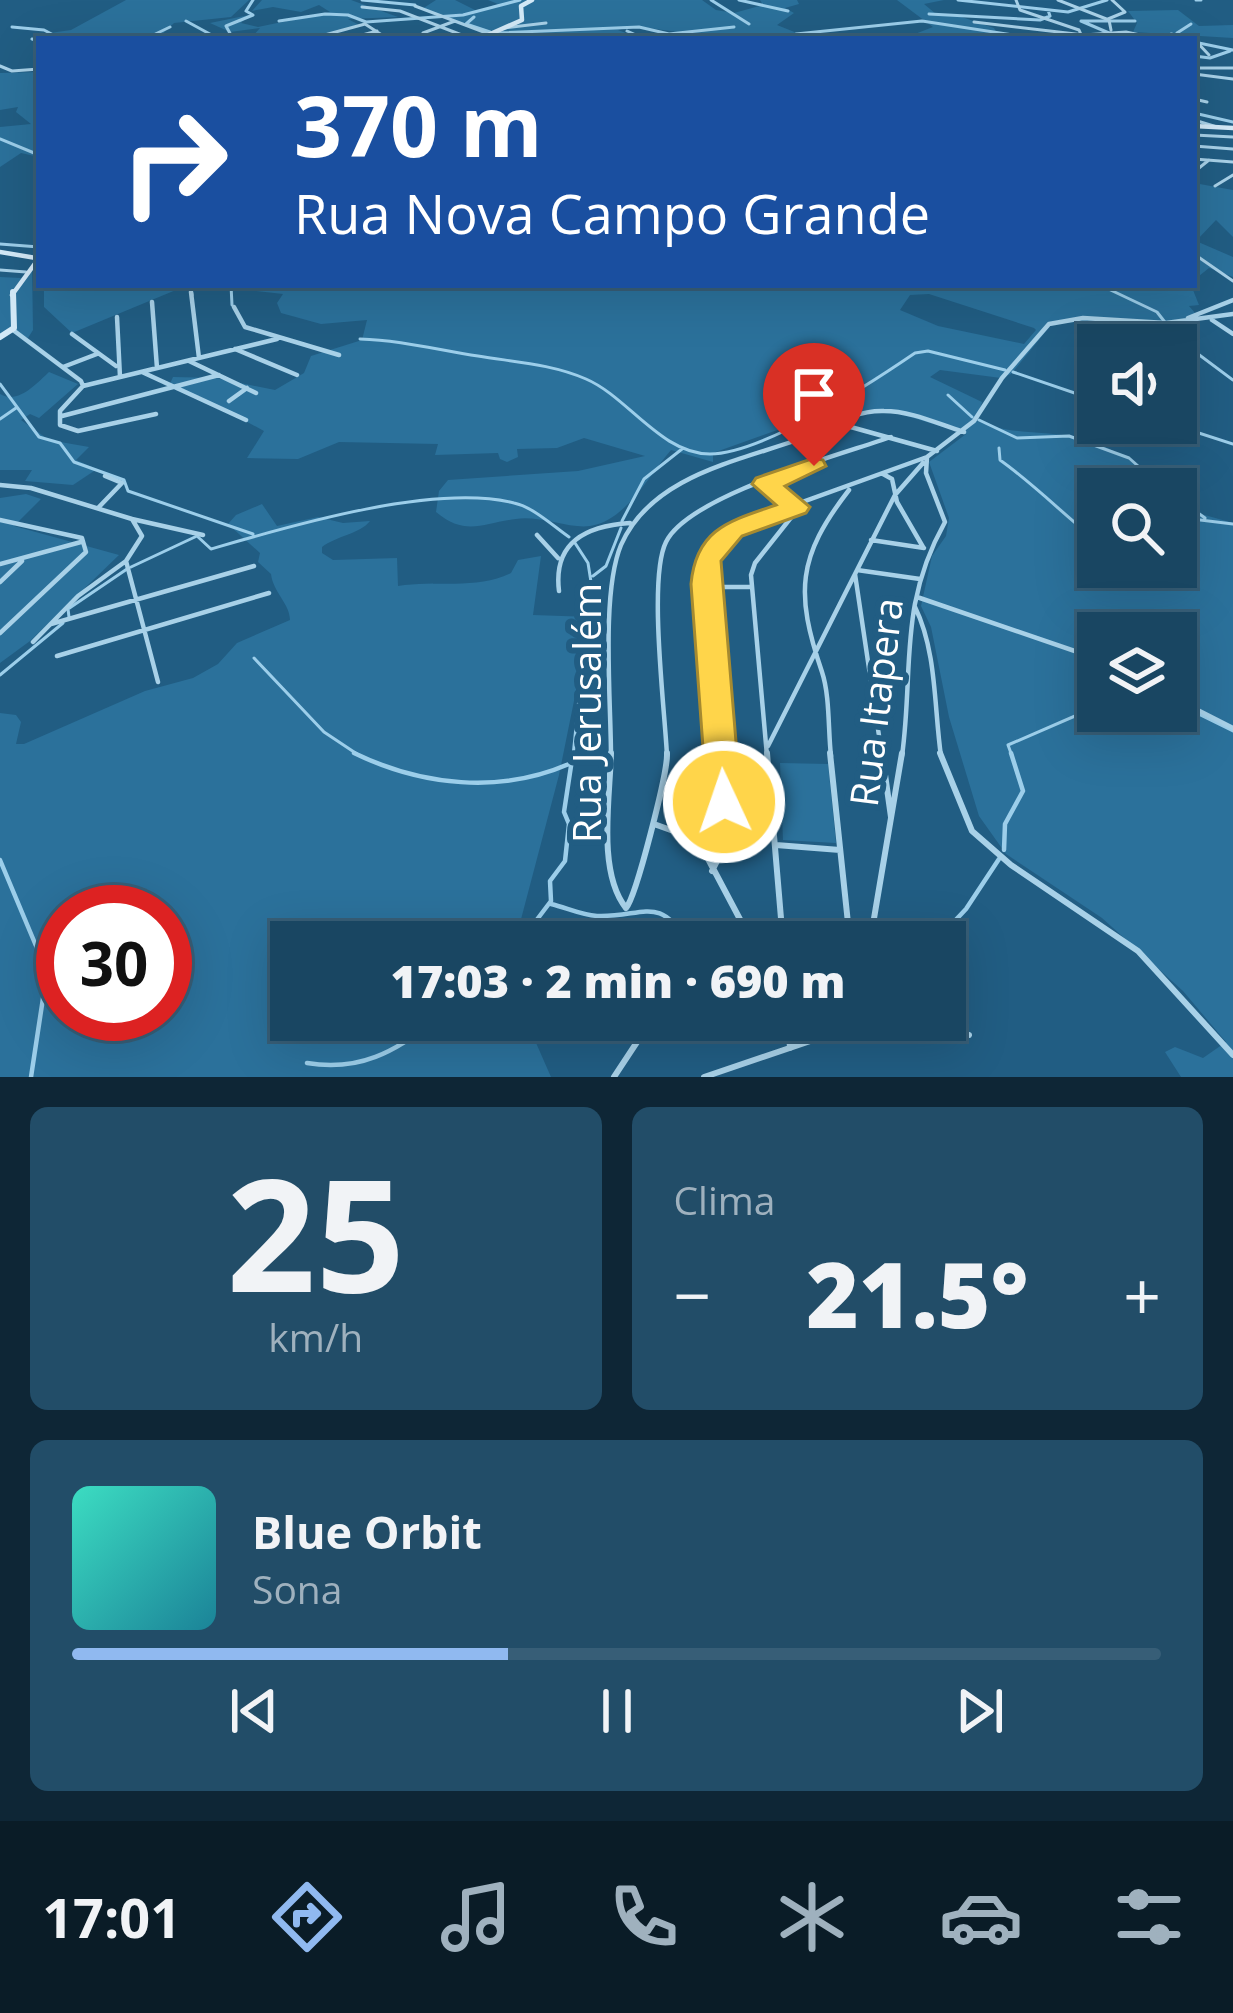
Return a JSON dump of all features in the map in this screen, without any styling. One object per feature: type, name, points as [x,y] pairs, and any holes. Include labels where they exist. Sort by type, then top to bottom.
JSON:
[{"type":"street","points":[[484,36],[523,19],[520,7],[532,0]]},
{"type":"street","points":[[1016,0],[1020,10],[1081,36]]},
{"type":"street","points":[[1058,0],[1108,20],[1125,12],[1112,0]]},
{"type":"street","points":[[416,6],[489,34]]},
{"type":"street","points":[[362,7],[399,11],[467,36]]},
{"type":"street","points":[[1108,20],[1110,32]]},
{"type":"street","points":[[427,36],[423,33],[455,21]]},
{"type":"street","points":[[974,22],[1076,36]]},
{"type":"street","points":[[504,28],[546,23]]},
{"type":"street","points":[[321,36],[365,24],[384,36]]},
{"type":"street","points":[[359,36],[377,31]]},
{"type":"street","points":[[1088,36],[1110,32],[1139,36]]},
{"type":"street","points":[[1197,42],[1209,56]]},
{"type":"street","points":[[0,66],[12,71],[36,69]]},
{"type":"street","points":[[1197,71],[1233,70]]},
{"type":"street","points":[[1197,72],[1233,79]]},
{"type":"street","points":[[1197,100],[1207,102]]},
{"type":"street","points":[[1197,124],[1233,128]]},
{"type":"street","points":[[1197,135],[1233,139]]},
{"type":"street","points":[[1225,148],[1233,139]]},
{"type":"street","points":[[1197,146],[1233,149]]},
{"type":"street","points":[[1197,159],[1233,161]]},
{"type":"street","points":[[1197,170],[1209,160]]},
{"type":"street","points":[[1215,186],[1233,175]]},
{"type":"street","points":[[0,252],[36,258]]},
{"type":"street","points":[[1197,256],[1233,279]]},
{"type":"street","points":[[36,260],[7,302],[13,330],[83,386]]},
{"type":"street","points":[[0,270],[26,272]]},
{"type":"street","points":[[191,288],[199,358]]},
{"type":"street","points":[[1205,317],[1233,301]]},
{"type":"street","points":[[152,302],[157,368]]},
{"type":"street","points":[[234,308],[245,327],[338,355]]},
{"type":"street","points":[[768,746],[895,495],[926,459],[964,431],[1049,324],[1083,318],[1168,323],[1233,314]]},
{"type":"street","points":[[118,317],[120,377]]},
{"type":"street","points":[[1205,317],[1233,334]]},
{"type":"street","points":[[0,337],[13,330]]},
{"type":"street","points":[[72,334],[118,367]]},
{"type":"street","points":[[156,414],[78,431],[60,425],[60,416],[83,386],[277,339]]},
{"type":"street","points":[[235,349],[297,375]]},
{"type":"street","points":[[63,367],[98,353]]},
{"type":"street","points":[[189,361],[256,392]]},
{"type":"street","points":[[142,372],[246,420]]},
{"type":"street","points":[[60,416],[219,375]]},
{"type":"street","points":[[229,401],[247,388]]},
{"type":"street","name":"Rua Jerusalém","points":[[653,824],[640,859],[634,899],[626,908],[617,897],[610,856],[612,580],[618,550],[650,500],[687,477],[886,412],[964,431]]},
{"type":"street","points":[[840,424],[937,451]]},
{"type":"street","points":[[707,843],[653,824],[668,772],[658,582],[662,554],[676,528],[704,504],[891,437]]},
{"type":"street","points":[[740,921],[712,871],[707,843],[724,802],[724,782],[707,559],[722,537],[765,515],[926,459]]},
{"type":"street","name":"Rua Itapera","points":[[874,921],[905,725],[907,634],[926,548],[943,529],[945,516],[926,459]]},
{"type":"street","points":[[883,474],[892,478],[895,495],[926,548]]},
{"type":"street","points":[[98,508],[122,483],[105,476]]},
{"type":"street","points":[[765,484],[796,507]]},
{"type":"street","points":[[0,485],[31,488],[202,536]]},
{"type":"street","points":[[848,921],[822,672],[812,657],[801,570],[824,523],[853,486]]},
{"type":"street","points":[[781,921],[751,587],[755,563],[796,507]]},
{"type":"street","points":[[33,642],[78,596],[126,561],[142,536],[133,519]]},
{"type":"street","points":[[0,520],[83,541]]},
{"type":"street","points":[[559,591],[558,558],[574,536],[607,524],[633,524]]},
{"type":"street","points":[[536,535],[558,558]]},
{"type":"street","points":[[871,540],[926,548]]},
{"type":"street","points":[[0,564],[83,541]]},
{"type":"street","points":[[0,633],[86,552],[83,541]]},
{"type":"street","points":[[0,582],[26,557]]},
{"type":"street","points":[[126,561],[158,682]]},
{"type":"street","points":[[51,624],[254,566]]},
{"type":"street","points":[[856,572],[920,579]]},
{"type":"street","points":[[856,572],[892,824]]},
{"type":"street","points":[[706,587],[751,587]]},
{"type":"street","points":[[57,656],[269,593]]},
{"type":"street","points":[[917,597],[1077,652]]},
{"type":"street","points":[[914,608],[922,621],[938,710],[940,753],[972,831],[1011,866],[1138,951],[1233,1054]]},
{"type":"street","points":[[1197,710],[1233,728]]},
{"type":"street","points":[[712,871],[770,760]]},
{"type":"street","points":[[776,845],[840,850]]},
{"type":"street","points":[[614,1077],[638,1041]]},
{"type":"street","points":[[790,1041],[790,1048]]},
{"type":"street","points":[[704,1077],[810,1041]]},
{"type":"shaded area","points":[[126,0],[249,0],[231,17],[174,23],[160,36],[50,33],[71,30]]},
{"type":"shaded area","points":[[262,0],[351,0],[398,17],[348,19],[361,26],[319,36],[253,36],[260,28],[230,32],[210,23],[249,15],[241,23],[258,27],[330,12],[319,5],[301,12],[273,7],[252,11]]},
{"type":"shaded area","points":[[436,0],[455,0],[477,11],[498,4],[488,0],[702,0],[716,10],[734,13],[763,5],[760,0],[797,0],[799,4],[785,8],[794,13],[777,25],[804,36],[708,36],[633,26],[618,30],[634,36],[482,36],[486,33],[422,9]]},
{"type":"shaded area","points":[[897,0],[944,0],[924,4],[936,14],[953,14],[994,28],[998,36],[910,36],[933,27]]},
{"type":"shaded area","points":[[1178,10],[1199,26],[1233,25],[1233,38],[1133,32],[1137,23],[1128,11]]},
{"type":"shaded area","points":[[36,72],[36,156],[21,153],[0,167],[0,127],[31,124],[16,112],[18,107],[0,110],[0,73]]},
{"type":"shaded area","points":[[1197,184],[1233,190],[1233,237],[1216,220],[1197,240]]},
{"type":"shaded area","points":[[1197,241],[1233,257],[1233,277],[1209,268],[1197,278]]},
{"type":"shaded area","points":[[32,267],[33,330],[28,338],[14,332],[0,339],[0,277],[21,278]]},
{"type":"shaded area","points":[[44,288],[181,288],[72,333],[44,307]]},
{"type":"shaded area","points":[[246,288],[1192,288],[1199,305],[1189,306],[1201,320],[1051,325],[1011,374],[1001,378],[940,370],[930,377],[982,402],[977,421],[1069,436],[1077,438],[1077,444],[1098,444],[1140,468],[1077,468],[1077,588],[1197,588],[1197,513],[1233,523],[1233,1077],[1181,1077],[1165,1052],[1175,1047],[1203,1058],[1226,1042],[1183,991],[1102,918],[1006,854],[979,816],[949,717],[931,627],[921,606],[932,556],[946,536],[949,518],[929,462],[966,434],[897,413],[825,413],[713,453],[713,462],[671,450],[636,496],[603,522],[582,526],[525,518],[466,526],[436,512],[439,491],[448,480],[578,471],[645,456],[584,438],[557,448],[517,449],[518,457],[507,462],[498,453],[435,455],[438,444],[339,442],[298,459],[247,458],[264,431],[201,397],[169,386],[173,377],[216,378],[275,390],[304,373],[311,356],[362,340],[367,320],[321,324],[281,313],[277,303],[283,294]],"holes":[[[929,294],[1036,330],[1024,344],[938,326],[900,310],[910,295]]]},
{"type":"shaded area","points":[[49,372],[78,384],[39,418],[30,414],[21,420],[49,440],[89,447],[76,460],[97,469],[73,485],[25,481],[32,470],[0,470],[0,394],[20,395]]},
{"type":"shaded area","points":[[26,494],[41,499],[14,526],[119,555],[30,641],[0,663],[0,498]]},
{"type":"shaded area","points":[[262,504],[277,526],[318,517],[343,523],[370,521],[322,547],[322,553],[333,560],[397,558],[398,586],[484,581],[511,573],[518,560],[541,556],[533,615],[591,617],[559,775],[521,921],[270,921],[270,1041],[535,1041],[551,1077],[0,1077],[0,713],[16,715],[21,722],[16,744],[24,744],[145,691],[193,678],[218,664],[237,643],[290,620],[271,574],[258,562],[260,553],[228,524],[236,515]]},
{"type":"shaded area","points":[[780,763],[828,764],[836,843],[783,840]]},
{"type":"waterway","points":[[231,36],[226,26],[253,15],[246,11],[253,0]]},
{"type":"waterway","points":[[362,0],[415,5]]},
{"type":"waterway","points":[[279,21],[325,14],[366,22],[463,15],[520,0]]},
{"type":"waterway","points":[[711,0],[749,24]]},
{"type":"waterway","points":[[739,0],[788,11]]},
{"type":"waterway","points":[[958,0],[1068,12],[1107,0]]},
{"type":"waterway","points":[[1196,0],[1201,0]]},
{"type":"waterway","points":[[929,14],[1040,20],[1050,16],[1048,10]]},
{"type":"waterway","points":[[474,17],[466,24],[490,32]]},
{"type":"waterway","points":[[186,21],[214,36]]},
{"type":"waterway","points":[[796,34],[922,21],[1020,36]]},
{"type":"waterway","points":[[1116,36],[1081,21],[1135,21]]},
{"type":"waterway","points":[[1177,33],[1191,24]]},
{"type":"waterway","points":[[12,27],[55,36]]},
{"type":"waterway","points":[[151,36],[170,27]]},
{"type":"waterway","points":[[498,33],[639,27],[669,34],[734,27]]},
{"type":"waterway","points":[[627,31],[638,36]]},
{"type":"waterway","points":[[32,39],[36,40]]},
{"type":"waterway","points":[[1197,43],[1233,50]]},
{"type":"waterway","points":[[1197,56],[1210,58],[1230,51]]},
{"type":"waterway","points":[[1197,114],[1233,122]]},
{"type":"waterway","points":[[0,139],[36,154]]},
{"type":"waterway","points":[[0,244],[36,247]]},
{"type":"waterway","points":[[231,288],[232,305]]},
{"type":"waterway","points":[[1106,288],[1157,312],[1178,339],[1233,380]]},
{"type":"waterway","points":[[360,339],[573,374],[601,387],[676,445],[710,454],[732,451],[787,430],[915,353],[928,351],[1005,370]]},
{"type":"waterway","points":[[1013,372],[1077,394]]},
{"type":"waterway","points":[[0,384],[39,437],[60,443],[74,462],[124,480],[128,491],[253,534]]},
{"type":"waterway","points":[[948,395],[972,417]]},
{"type":"waterway","points":[[0,419],[16,408]]},
{"type":"waterway","points":[[979,420],[1017,438],[1069,436],[1129,458],[1140,468]]},
{"type":"waterway","points":[[1197,432],[1233,444]]},
{"type":"waterway","points":[[999,448],[1000,460],[1077,524]]},
{"type":"waterway","points":[[622,521],[644,479],[682,449]]},
{"type":"waterway","points":[[131,567],[197,536],[211,549],[362,510],[444,499],[481,498],[521,505],[569,537]]},
{"type":"waterway","points":[[1197,512],[1205,518]]},
{"type":"waterway","points":[[1197,520],[1233,524]]},
{"type":"waterway","points":[[593,576],[606,566],[621,528]]},
{"type":"waterway","points":[[573,756],[591,582],[588,563],[575,543]]},
{"type":"waterway","points":[[69,617],[68,609],[127,569]]},
{"type":"waterway","points":[[0,675],[63,623]]},
{"type":"waterway","points":[[254,658],[324,732],[358,755]]},
{"type":"waterway","points":[[1197,713],[1233,731]]},
{"type":"waterway","points":[[1012,755],[1008,745],[1077,715]]},
{"type":"waterway","points":[[354,753],[358,755]]},
{"type":"waterway","points":[[536,921],[551,901],[550,881],[565,861],[569,824],[564,812],[573,753]]},
{"type":"waterway","points":[[358,755],[407,773],[461,782],[516,780],[569,764]]},
{"type":"waterway","points":[[1004,850],[1005,824],[1023,791],[1012,755]]},
{"type":"waterway","points":[[955,921],[999,859]]},
{"type":"waterway","points":[[0,860],[47,972],[31,1077]]},
{"type":"waterway","points":[[551,904],[597,916],[648,911],[670,921]]},
{"type":"waterway","points":[[307,1063],[360,1062],[406,1041]]},
{"type":"route","points":[[724,802],[705,584],[707,559],[732,530],[796,507],[765,484],[814,466]]}]
